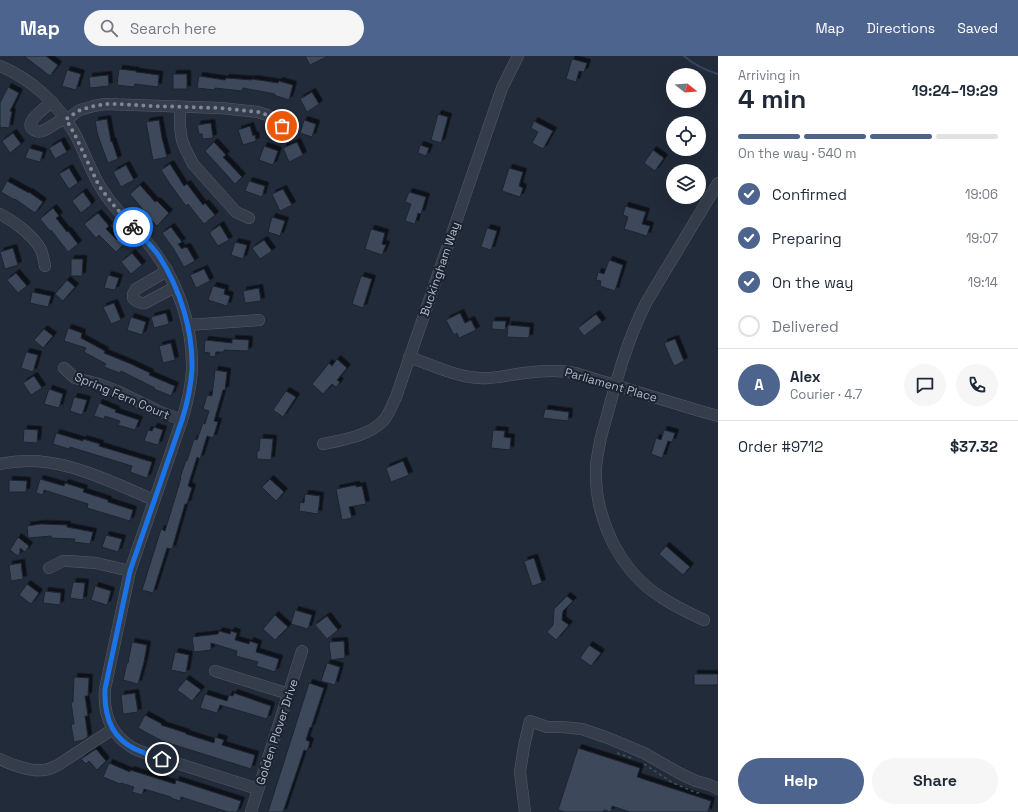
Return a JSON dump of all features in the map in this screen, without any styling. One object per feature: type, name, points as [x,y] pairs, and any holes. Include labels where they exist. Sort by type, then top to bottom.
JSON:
[{"type":"street","name":"Buckingham Way","points":[[323,444],[362,434],[373,429],[385,418],[396,397],[502,88],[518,56]]},
{"type":"street","points":[[0,66],[8,69],[41,91],[66,119],[104,193],[124,218],[149,244],[167,270],[175,287],[188,325],[192,370],[189,392],[182,420],[130,571],[105,689],[106,715],[113,729],[134,749],[258,789]]},
{"type":"street","points":[[52,102],[31,121],[34,131],[41,132],[78,111],[105,104],[221,108],[258,112],[267,115],[282,126]]},
{"type":"street","points":[[180,107],[180,127],[182,140],[193,164],[236,212],[249,218]]},
{"type":"street","points":[[704,620],[660,597],[644,584],[630,569],[615,548],[602,518],[599,505],[596,468],[601,437],[616,385],[630,339],[642,310],[718,183]]},
{"type":"street","points":[[0,214],[9,219],[36,243],[42,251],[45,266]]},
{"type":"street","points":[[167,270],[136,289],[133,294],[133,298],[137,302],[146,302],[175,287]]},
{"type":"street","points":[[188,325],[259,320]]},
{"type":"street","name":"Parliament Place","points":[[410,357],[456,374],[469,377],[482,378],[562,370],[575,372],[718,416]]},
{"type":"street","name":"Spring Fern Court","points":[[64,368],[75,378],[99,384],[118,391],[158,411],[182,420]]},
{"type":"street","points":[[0,464],[46,462],[69,466],[99,476],[154,500]]},
{"type":"street","points":[[49,568],[63,561],[74,561],[130,571]]},
{"type":"street","name":"Golden Plover Drive","points":[[251,812],[302,651]]},
{"type":"street","points":[[215,671],[289,694]]},
{"type":"street","points":[[525,812],[520,772],[530,721],[547,727],[562,726],[582,729],[608,738],[644,753],[684,776],[718,789]]},
{"type":"street","points":[[0,759],[34,770],[42,771],[50,769],[113,729]]},
{"type":"building","points":[[24,56],[46,56],[58,65],[50,76]]},
{"type":"building","points":[[305,56],[328,56],[310,65]]},
{"type":"building","points":[[572,59],[587,63],[584,72],[579,71],[576,82],[566,79]]},
{"type":"building","points":[[119,69],[159,75],[158,87],[135,84],[134,87],[117,85]]},
{"type":"building","points":[[67,70],[81,74],[76,90],[62,86]]},
{"type":"building","points":[[173,74],[187,74],[187,89],[173,89]]},
{"type":"building","points":[[108,75],[109,86],[90,88],[89,77]]},
{"type":"building","points":[[199,76],[225,80],[226,78],[252,79],[278,83],[279,81],[293,85],[289,100],[274,95],[275,94],[243,88],[242,91],[197,88]]},
{"type":"building","points":[[8,87],[19,93],[10,111],[12,112],[9,128],[0,127],[0,103]]},
{"type":"building","points":[[312,92],[319,104],[307,112],[300,99]]},
{"type":"building","points":[[438,114],[448,117],[441,143],[431,140]]},
{"type":"building","points":[[107,119],[111,142],[112,141],[118,159],[108,163],[98,136],[95,121]]},
{"type":"building","points":[[159,120],[167,157],[153,160],[146,122]]},
{"type":"building","points":[[304,120],[316,124],[312,137],[300,133]]},
{"type":"building","points":[[534,121],[553,131],[543,149],[532,143],[538,132],[531,128]]},
{"type":"building","points":[[211,123],[213,138],[203,139],[202,134],[199,134],[197,125]]},
{"type":"building","points":[[250,126],[253,136],[255,135],[256,141],[243,145],[238,130]]},
{"type":"building","points":[[13,133],[21,144],[10,153],[2,141]]},
{"type":"building","points":[[61,141],[67,152],[55,159],[49,148]]},
{"type":"building","points":[[214,142],[226,155],[223,157],[242,177],[235,184],[205,151]]},
{"type":"building","points":[[297,142],[303,155],[289,162],[283,148]]},
{"type":"building","points":[[420,145],[429,148],[426,156],[418,153]]},
{"type":"building","points":[[264,146],[278,151],[273,165],[259,160]]},
{"type":"building","points":[[29,148],[43,152],[40,162],[25,158]]},
{"type":"building","points":[[653,150],[664,158],[655,171],[644,163]]},
{"type":"building","points":[[170,164],[184,186],[187,184],[203,205],[205,203],[215,215],[204,224],[188,204],[186,206],[161,170]]},
{"type":"building","points":[[126,165],[134,180],[121,187],[113,172]]},
{"type":"building","points":[[69,168],[78,183],[69,189],[59,174]]},
{"type":"building","points":[[509,168],[523,172],[519,186],[523,188],[520,197],[502,191]]},
{"type":"building","points":[[7,181],[29,192],[43,202],[35,213],[15,199],[1,192]]},
{"type":"building","points":[[249,181],[265,186],[262,197],[245,191]]},
{"type":"building","points":[[140,185],[155,202],[157,201],[169,213],[157,226],[144,213],[145,212],[130,194]]},
{"type":"building","points":[[283,189],[292,205],[280,211],[272,194]]},
{"type":"building","points":[[83,192],[91,205],[81,213],[72,201]]},
{"type":"building","points":[[409,192],[426,197],[421,214],[418,213],[415,224],[405,221],[411,204],[405,202]]},
{"type":"building","points":[[625,206],[646,212],[642,224],[650,226],[647,236],[624,229],[628,217],[623,215]]},
{"type":"building","points":[[53,208],[59,216],[56,218],[78,244],[68,252],[51,230],[50,231],[40,219]]},
{"type":"building","points":[[98,213],[109,226],[106,229],[117,240],[120,236],[126,242],[116,252],[99,235],[96,238],[84,224]]},
{"type":"building","points":[[272,217],[285,221],[280,236],[268,232]]},
{"type":"building","points":[[220,225],[229,240],[218,246],[210,232]]},
{"type":"building","points":[[171,227],[182,242],[178,244],[182,249],[187,247],[195,261],[184,267],[162,233]]},
{"type":"building","points":[[487,228],[497,231],[491,250],[481,247]]},
{"type":"building","points":[[371,229],[385,233],[382,244],[386,245],[382,255],[365,249]]},
{"type":"building","points":[[264,240],[272,251],[260,259],[252,248]]},
{"type":"building","points":[[235,242],[247,245],[243,259],[231,255]]},
{"type":"building","points":[[13,248],[18,265],[5,269],[0,252]]},
{"type":"building","points":[[132,253],[142,265],[131,274],[121,262]]},
{"type":"building","points":[[71,259],[83,259],[82,276],[71,276]]},
{"type":"building","points":[[609,260],[623,265],[615,291],[600,286],[601,281],[596,280],[598,272],[604,274]]},
{"type":"building","points":[[204,269],[210,281],[196,288],[190,275]]},
{"type":"building","points":[[16,273],[27,286],[18,293],[7,280]]},
{"type":"building","points":[[108,275],[119,278],[115,290],[104,288]]},
{"type":"building","points":[[361,276],[372,279],[363,308],[352,304]]},
{"type":"building","points":[[67,280],[75,287],[63,301],[55,294]]},
{"type":"building","points":[[213,286],[225,289],[224,294],[230,296],[227,306],[208,300]]},
{"type":"building","points":[[259,288],[261,301],[245,303],[243,291]]},
{"type":"building","points":[[32,292],[51,296],[48,307],[30,303]]},
{"type":"building","points":[[114,303],[121,320],[111,324],[103,307]]},
{"type":"building","points":[[166,313],[169,324],[154,328],[151,317]]},
{"type":"building","points":[[460,313],[465,323],[471,320],[476,330],[459,338],[457,333],[454,335],[446,320]]},
{"type":"building","points":[[596,314],[602,322],[584,336],[578,328]]},
{"type":"building","points":[[131,317],[146,322],[142,335],[127,330]]},
{"type":"building","points":[[492,321],[506,321],[505,330],[492,329]]},
{"type":"building","points":[[508,325],[530,327],[529,338],[507,337]]},
{"type":"building","points":[[68,328],[82,333],[81,338],[105,351],[104,353],[131,364],[150,373],[149,375],[175,386],[171,396],[154,389],[155,388],[121,371],[120,373],[104,367],[106,364],[84,352],[86,348],[64,341]]},
{"type":"building","points":[[44,329],[53,336],[43,348],[34,340]]},
{"type":"building","points":[[232,339],[249,340],[248,351],[224,350],[224,352],[216,352],[215,357],[209,356],[210,353],[204,352],[205,340],[232,343]]},
{"type":"building","points":[[675,339],[684,361],[674,366],[664,343]]},
{"type":"building","points":[[171,343],[175,360],[163,363],[159,346]]},
{"type":"building","points":[[26,352],[38,355],[33,372],[21,368]]},
{"type":"building","points":[[337,359],[347,368],[337,380],[340,382],[336,387],[332,384],[323,394],[312,384],[329,363],[332,366]]},
{"type":"building","points":[[215,370],[227,372],[225,390],[223,390],[214,421],[218,422],[213,438],[207,436],[200,459],[197,457],[188,486],[192,488],[187,504],[185,504],[172,549],[167,548],[153,593],[142,590],[161,529],[165,531],[186,460],[187,461],[194,439],[197,440],[203,423],[205,424],[209,411],[203,409],[207,395],[212,396]]},
{"type":"building","points":[[34,376],[42,388],[31,395],[23,383]]},
{"type":"building","points":[[49,389],[63,394],[59,408],[44,404]]},
{"type":"building","points":[[286,391],[296,397],[283,417],[273,410]]},
{"type":"building","points":[[74,397],[87,400],[82,415],[70,411]]},
{"type":"building","points":[[99,403],[116,410],[115,412],[139,420],[135,430],[118,425],[120,421],[105,416],[104,419],[94,416]]},
{"type":"building","points":[[545,409],[569,412],[568,421],[543,418]]},
{"type":"building","points":[[154,427],[163,430],[158,445],[144,441],[148,430],[152,431]]},
{"type":"building","points":[[24,429],[38,430],[37,443],[23,442]]},
{"type":"building","points":[[493,430],[505,431],[504,437],[511,438],[510,450],[491,448]]},
{"type":"building","points":[[664,430],[675,433],[672,442],[668,441],[662,458],[651,454],[656,438],[661,440]]},
{"type":"building","points":[[56,433],[83,441],[83,439],[100,444],[99,446],[152,462],[147,478],[130,472],[132,466],[70,447],[69,449],[53,444]]},
{"type":"building","points":[[260,438],[273,439],[271,460],[257,459]]},
{"type":"building","points":[[403,461],[409,475],[391,482],[386,468]]},
{"type":"building","points":[[40,479],[64,486],[65,483],[84,489],[83,492],[133,510],[130,521],[87,508],[88,504],[44,490],[43,495],[36,493]]},
{"type":"building","points":[[270,479],[284,492],[276,501],[262,487]]},
{"type":"building","points":[[9,480],[27,481],[26,492],[9,492]]},
{"type":"building","points":[[356,485],[356,487],[362,486],[366,504],[349,507],[352,518],[342,520],[336,489]]},
{"type":"building","points":[[305,494],[320,496],[318,514],[299,511],[300,502],[304,503]]},
{"type":"building","points":[[41,524],[67,525],[67,527],[93,532],[90,544],[74,542],[75,539],[51,538],[51,536],[28,538],[27,526]]},
{"type":"building","points":[[106,535],[122,539],[118,552],[102,547]]},
{"type":"building","points":[[18,537],[29,546],[25,552],[20,548],[18,556],[10,550]]},
{"type":"building","points":[[666,546],[690,567],[683,575],[659,554]]},
{"type":"building","points":[[534,558],[542,583],[532,586],[524,561]]},
{"type":"building","points":[[21,563],[23,579],[11,581],[9,565]]},
{"type":"building","points":[[73,582],[85,583],[83,600],[70,598]]},
{"type":"building","points":[[27,584],[39,593],[31,604],[19,595]]},
{"type":"building","points":[[95,586],[111,591],[107,605],[91,600]]},
{"type":"building","points":[[45,591],[61,593],[60,605],[43,603]]},
{"type":"building","points":[[567,596],[573,601],[563,611],[562,620],[569,625],[556,640],[547,632],[553,625],[554,609]]},
{"type":"building","points":[[295,610],[312,615],[308,629],[291,624]]},
{"type":"building","points":[[275,615],[288,627],[275,640],[263,629]]},
{"type":"building","points":[[327,616],[338,630],[327,639],[315,625]]},
{"type":"building","points":[[219,631],[230,634],[231,631],[237,633],[235,640],[249,644],[250,641],[258,644],[256,652],[279,659],[275,672],[256,666],[258,662],[236,656],[237,651],[211,643],[211,650],[194,652],[192,637],[218,634]]},
{"type":"building","points":[[344,641],[345,658],[331,660],[329,642]]},
{"type":"building","points":[[132,642],[147,645],[138,684],[123,680]]},
{"type":"building","points":[[589,645],[601,653],[591,666],[580,658]]},
{"type":"building","points":[[175,652],[189,655],[186,673],[171,670]]},
{"type":"building","points":[[327,663],[340,667],[335,685],[321,681]]},
{"type":"building","points":[[694,674],[718,674],[718,685],[694,685]]},
{"type":"building","points":[[74,677],[89,678],[88,696],[85,696],[88,716],[85,716],[88,737],[74,742],[71,724],[74,724],[71,702],[73,702]]},
{"type":"building","points":[[186,679],[201,690],[192,701],[177,690]]},
{"type":"building","points":[[309,683],[324,688],[306,740],[310,742],[307,751],[304,750],[283,812],[268,812]]},
{"type":"building","points":[[135,693],[138,712],[123,714],[121,695]]},
{"type":"building","points":[[234,693],[271,706],[267,719],[220,705],[217,713],[200,708],[205,694],[227,701],[229,695],[233,696]]},
{"type":"building","points":[[145,715],[162,724],[161,725],[214,743],[215,737],[224,740],[222,745],[255,755],[251,769],[162,741],[138,728]]},
{"type":"building","points":[[578,748],[640,768],[637,777],[711,801],[708,812],[630,812],[612,806],[611,812],[604,810],[603,812],[565,812],[558,810]]},
{"type":"building","points":[[96,749],[106,761],[97,770],[89,761],[86,764],[81,759]]},
{"type":"building","points":[[109,763],[130,772],[130,770],[175,784],[176,780],[241,801],[237,812],[228,812],[181,797],[180,801],[144,789],[142,795],[132,792],[134,787],[120,784],[103,777]]},
{"type":"waterway","points":[[684,56],[700,67],[718,74]]},
{"type":"way so far","points":[[133,227],[99,186],[66,119],[78,111],[90,107],[105,104],[118,104],[221,108],[258,112],[267,115],[282,126]]},
{"type":"route","points":[[133,227],[158,255],[175,287],[188,325],[192,370],[187,405],[134,556],[115,636],[104,697],[106,715],[109,722],[124,741],[134,749],[162,759]]}]
